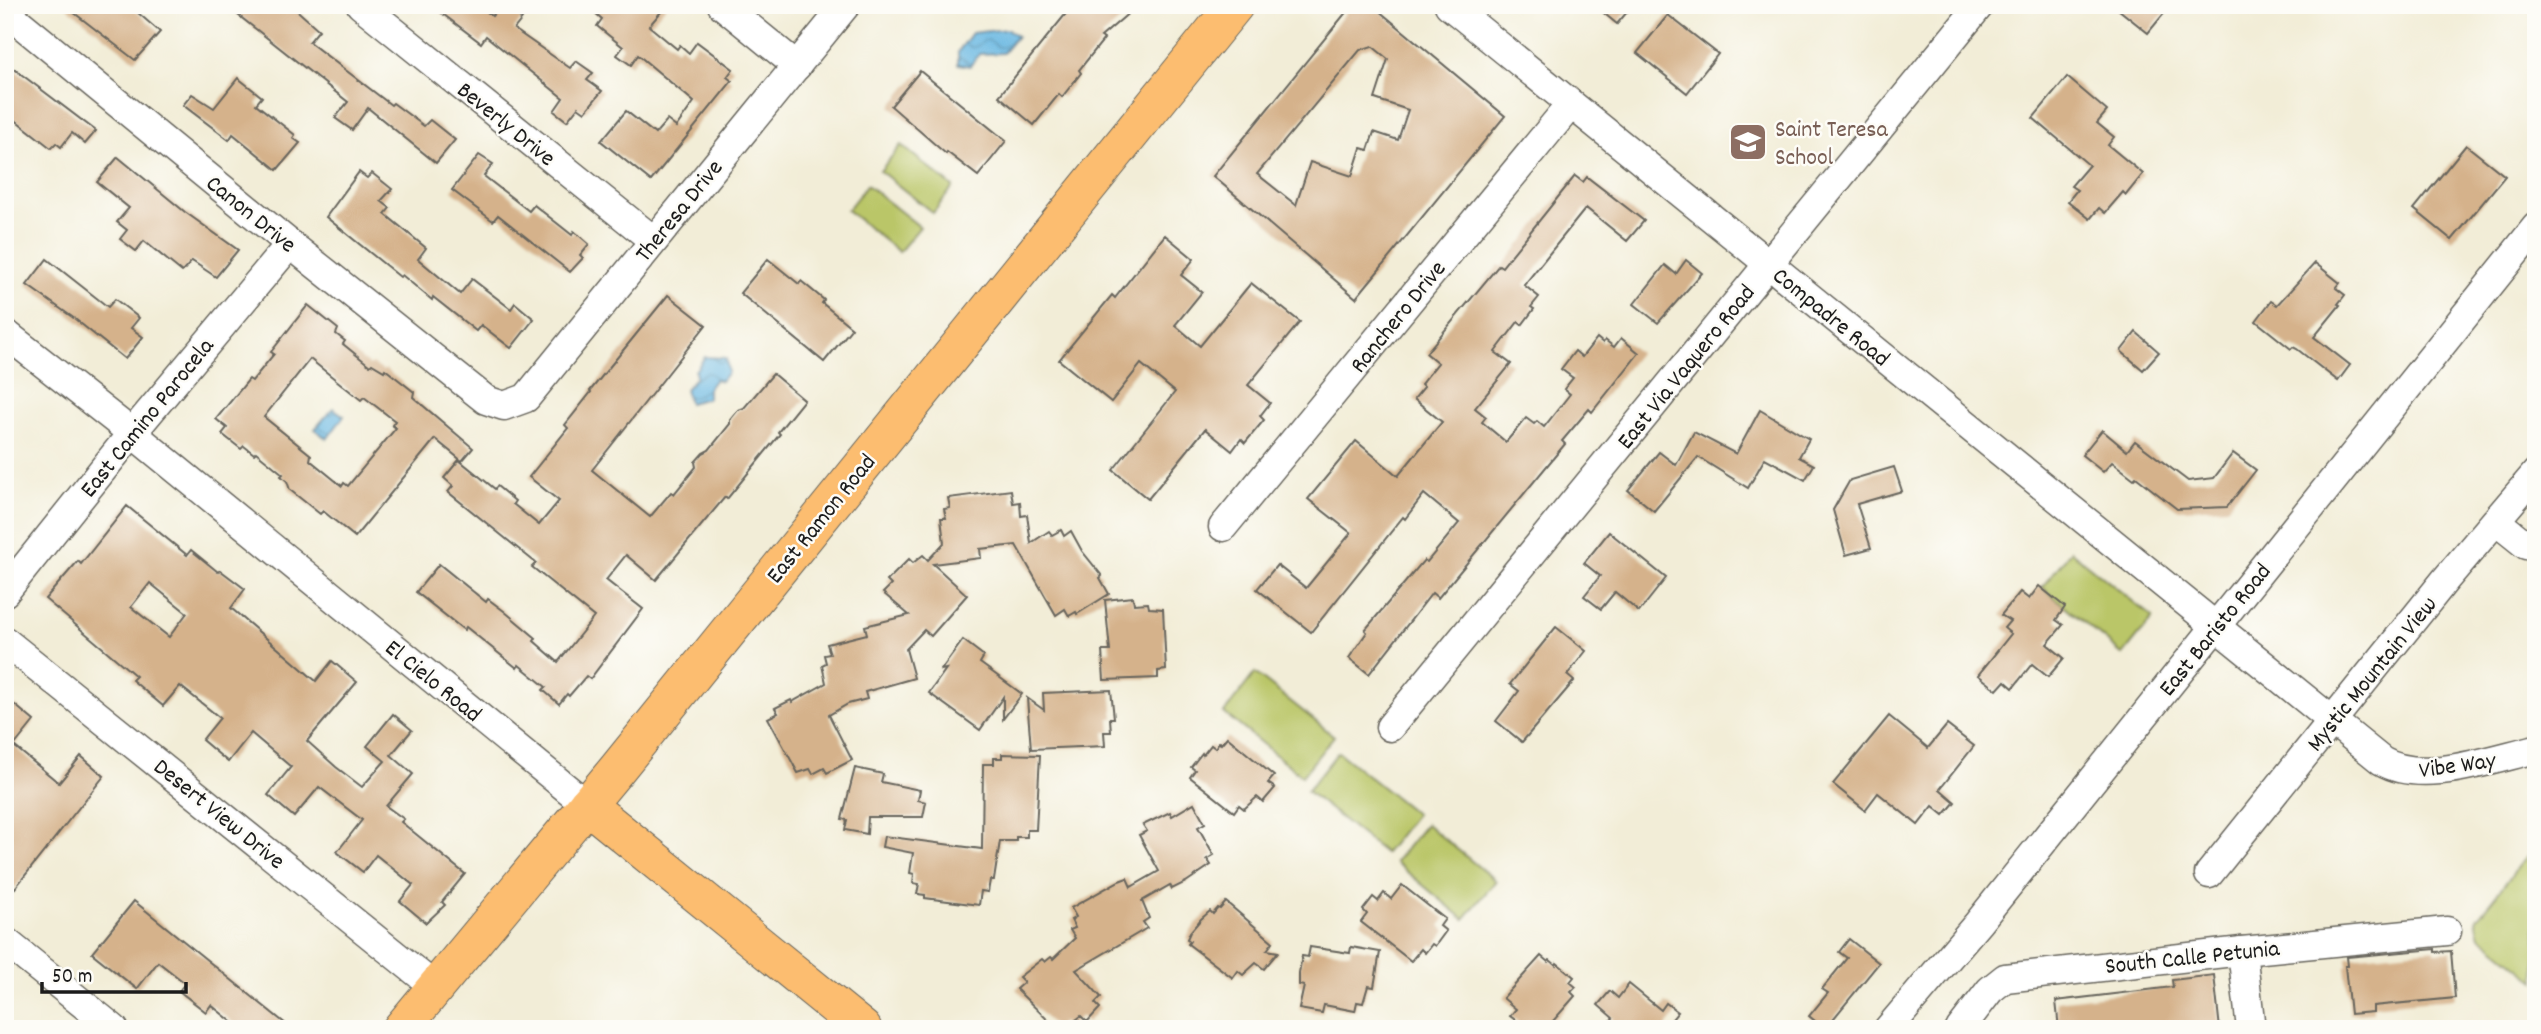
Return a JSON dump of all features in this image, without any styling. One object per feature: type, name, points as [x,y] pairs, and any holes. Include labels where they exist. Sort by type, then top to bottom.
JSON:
[{"type":"main road","name":"East Ramon Road","points":[[410,1025],[435,987],[587,805],[1235,5]]},
{"type":"main road","name":"El Cielo Road","points":[[587,805],[863,1029]]},
{"type":"street","name":"Beverly Drive","points":[[361,5],[653,240]]},
{"type":"street","points":[[722,5],[797,66]]},
{"type":"street","name":"Theresa Drive","points":[[504,406],[526,398],[846,5]]},
{"type":"street","name":"Compadre Road","points":[[1449,5],[2217,626]]},
{"type":"street","name":"East Via Vaquero Road","points":[[1390,727],[1980,5]]},
{"type":"street","name":"Canon Drive","points":[[5,12],[486,400],[504,406]]},
{"type":"street","name":"Ranchero Drive","points":[[1223,527],[1572,104]]},
{"type":"street","name":"East Baristo Road","points":[[1888,1029],[2217,626],[2536,227]]},
{"type":"street","name":"East Camino Parocela","points":[[5,592],[132,433],[290,244]]},
{"type":"street","name":"El Cielo Road","points":[[5,333],[132,433],[587,805]]},
{"type":"street","name":"Mystic Mountain View","points":[[2209,874],[2446,579],[2536,473]]},
{"type":"street","points":[[2496,521],[2526,545],[2536,547]]},
{"type":"street","name":"Vibe Way","points":[[2217,626],[2393,768],[2408,771],[2444,769],[2536,749]]},
{"type":"street","name":"Desert View Drive","points":[[5,640],[435,987]]},
{"type":"street","name":"South Calle Petunia","points":[[1960,1029],[1990,989],[2005,978],[2447,931]]},
{"type":"street","points":[[5,941],[114,1029]]},
{"type":"street","points":[[2242,951],[2251,1029]]},
{"type":"green space","points":[[901,145],[953,187],[933,213],[880,171]]},
{"type":"green space","points":[[867,185],[920,227],[899,252],[847,210]]},
{"type":"green space","points":[[2071,551],[2153,618],[2123,655],[2042,587]]},
{"type":"green space","points":[[1255,673],[1334,736],[1302,776],[1224,713]]},
{"type":"green space","points":[[1338,752],[1416,814],[1385,853],[1307,791]]},
{"type":"green space","points":[[1426,824],[1496,881],[1464,919],[1395,862]]},
{"type":"green space","points":[[2536,855],[2536,981],[2480,936],[2476,920],[2527,856]]},
{"type":"water","points":[[1007,29],[1017,36],[1003,53],[979,54],[970,66],[958,64],[958,52],[972,33]]},
{"type":"water","points":[[705,357],[726,358],[728,372],[721,381],[715,379],[708,388],[708,398],[689,403],[685,389],[696,377],[695,371]]},
{"type":"water","points":[[333,408],[344,416],[327,439],[315,429]]},
{"type":"building","points":[[64,5],[129,5],[160,32],[135,60]]},
{"type":"building","points":[[245,5],[291,5],[319,30],[309,42],[391,105],[393,103],[424,126],[430,120],[455,140],[436,163],[368,108],[352,130],[335,118],[348,102],[238,15]]},
{"type":"building","points":[[431,5],[479,5],[492,16],[502,5],[522,19],[514,29],[570,68],[576,61],[593,73],[587,80],[602,91],[585,112],[578,107],[567,121],[554,111],[563,98],[486,36],[481,43]]},
{"type":"building","points":[[586,5],[667,5],[649,26],[677,49],[680,45],[689,53],[697,42],[733,69],[727,77],[732,81],[651,181],[601,141],[626,111],[655,134],[667,120],[676,127],[694,102],[638,55],[631,65],[617,55],[623,47],[597,26],[602,19]]},
{"type":"building","points":[[1073,5],[1138,5],[1101,37],[1104,39],[1079,70],[1081,73],[1062,97],[1059,94],[1034,125],[999,96]]},
{"type":"building","points":[[1352,5],[1372,5],[1505,116],[1356,298],[1213,176]],"holes":[[[1372,46],[1388,59],[1375,99],[1408,110],[1398,140],[1374,132],[1368,150],[1361,148],[1352,176],[1310,162],[1296,205],[1257,174],[1360,50]]]},
{"type":"building","points":[[1594,5],[1633,5],[1617,24]]},
{"type":"building","points":[[2113,5],[2171,5],[2148,33]]},
{"type":"building","points":[[1668,15],[1718,54],[1687,93],[1637,53]]},
{"type":"building","points":[[5,62],[96,131],[85,144],[72,133],[61,147],[56,143],[51,148],[14,119],[5,131]]},
{"type":"building","points":[[920,71],[1006,141],[978,176],[947,152],[946,154],[891,106]]},
{"type":"building","points":[[2067,77],[2107,111],[2097,123],[2114,137],[2108,145],[2143,174],[2126,195],[2123,192],[2105,213],[2099,208],[2090,219],[2068,201],[2077,190],[2071,186],[2089,165],[2033,118]]},
{"type":"building","points":[[238,78],[262,97],[256,104],[295,135],[293,138],[300,143],[277,170],[233,134],[229,140],[183,105],[192,94],[214,108]]},
{"type":"building","points":[[2466,145],[2505,176],[2452,240],[2414,209]]},
{"type":"building","points":[[479,155],[493,164],[484,176],[529,211],[534,205],[572,235],[574,231],[589,244],[580,255],[583,258],[570,272],[498,215],[493,221],[452,190]]},
{"type":"building","points":[[118,157],[185,212],[238,250],[216,277],[192,261],[182,272],[144,241],[136,251],[120,239],[127,230],[117,222],[129,208],[97,182]]},
{"type":"building","points":[[359,172],[367,178],[372,173],[392,189],[381,201],[390,208],[385,214],[426,248],[418,259],[460,294],[472,279],[511,309],[515,303],[534,319],[511,348],[481,325],[476,331],[433,297],[432,300],[326,217]]},
{"type":"building","points":[[1575,176],[1583,182],[1587,177],[1644,221],[1627,241],[1586,208],[1524,285],[1539,297],[1522,325],[1518,322],[1495,352],[1511,364],[1475,408],[1486,417],[1482,422],[1506,442],[1526,418],[1534,424],[1537,421],[1544,427],[1570,394],[1564,389],[1573,378],[1561,369],[1575,351],[1582,357],[1597,338],[1614,347],[1621,338],[1639,353],[1592,412],[1589,409],[1562,441],[1565,444],[1438,598],[1432,593],[1369,674],[1349,658],[1367,632],[1365,630],[1459,523],[1424,494],[1311,632],[1257,589],[1277,565],[1306,588],[1351,533],[1308,499],[1356,441],[1398,476],[1442,422],[1414,399],[1424,387],[1421,384],[1438,363],[1426,353],[1499,265],[1502,267]]},
{"type":"building","points":[[1165,235],[1194,259],[1181,275],[1202,292],[1175,325],[1200,346],[1251,283],[1300,322],[1248,385],[1270,403],[1260,416],[1264,420],[1245,443],[1241,439],[1232,451],[1205,429],[1148,499],[1113,470],[1175,392],[1141,364],[1111,402],[1059,360],[1112,295],[1115,298]]},
{"type":"building","points":[[47,259],[108,307],[115,299],[139,318],[131,328],[143,337],[125,359],[27,285]]},
{"type":"building","points":[[768,259],[799,284],[801,281],[852,328],[824,362],[740,293]]},
{"type":"building","points":[[1686,260],[1702,273],[1658,323],[1634,304],[1665,265],[1676,274]]},
{"type":"building","points":[[2315,263],[2340,283],[2336,288],[2345,295],[2314,337],[2350,365],[2338,381],[2256,321],[2271,301],[2277,305]]},
{"type":"building","points":[[668,295],[706,325],[592,470],[650,517],[671,492],[674,494],[696,467],[695,462],[709,450],[738,410],[744,408],[773,374],[804,400],[727,499],[725,497],[656,580],[626,555],[606,580],[643,609],[590,679],[586,676],[559,704],[543,690],[546,687],[519,665],[517,668],[416,592],[439,564],[486,602],[488,599],[504,611],[536,638],[534,641],[558,662],[594,617],[532,567],[536,563],[448,492],[453,486],[444,478],[459,460],[495,489],[497,486],[515,501],[513,504],[539,525],[559,501],[529,477],[568,428],[565,425],[590,391]]},
{"type":"building","points":[[308,305],[338,329],[336,334],[345,341],[343,344],[370,366],[372,364],[384,371],[385,369],[414,392],[413,397],[473,448],[462,461],[435,439],[355,537],[323,511],[320,514],[290,490],[287,481],[281,476],[283,474],[256,452],[254,454],[244,446],[241,449],[222,434],[227,428],[216,419],[249,379],[252,381],[274,354],[271,352]],"holes":[[[310,359],[361,400],[364,397],[395,421],[392,425],[396,428],[348,486],[344,483],[342,486],[310,460],[311,455],[264,417]]]},
{"type":"building","points":[[2136,332],[2159,352],[2143,370],[2121,351]]},
{"type":"building","points":[[1760,410],[1809,439],[1799,457],[1814,465],[1805,480],[1765,458],[1748,488],[1698,457],[1654,511],[1628,490],[1659,452],[1676,465],[1694,432],[1736,454]]},
{"type":"building","points":[[2102,430],[2127,451],[2135,441],[2188,481],[2214,478],[2233,453],[2256,470],[2227,507],[2177,509],[2112,462],[2103,472],[2082,455]]},
{"type":"building","points":[[1894,467],[1902,491],[1857,504],[1871,548],[1846,555],[1833,510],[1850,480]]},
{"type":"building","points":[[1011,490],[1013,503],[1020,502],[1021,516],[1027,515],[1031,543],[1049,531],[1052,535],[1061,530],[1064,536],[1071,531],[1082,551],[1102,576],[1100,578],[1109,594],[1077,614],[1076,612],[1069,616],[1065,609],[1056,615],[1016,545],[980,549],[981,558],[933,564],[967,595],[931,636],[924,630],[906,649],[914,678],[865,692],[867,699],[848,704],[829,715],[852,760],[827,773],[824,768],[813,774],[810,769],[798,773],[768,718],[778,713],[775,708],[826,683],[822,665],[826,663],[824,655],[830,654],[827,644],[867,634],[865,626],[909,615],[883,593],[891,585],[887,581],[909,559],[913,563],[923,555],[928,560],[944,543],[941,518],[946,518],[944,509],[950,508],[948,498]]},
{"type":"building","points":[[127,506],[187,555],[191,550],[245,589],[231,608],[316,681],[332,661],[357,682],[307,741],[362,787],[385,761],[367,746],[393,714],[412,730],[391,755],[413,774],[386,806],[404,819],[401,822],[465,874],[442,902],[445,905],[426,923],[400,901],[413,885],[376,855],[363,872],[337,852],[362,820],[319,787],[294,817],[268,795],[291,767],[251,733],[228,762],[202,740],[220,718],[180,686],[163,706],[132,680],[136,676],[45,599],[78,561],[81,564]],"holes":[[[150,583],[187,613],[169,637],[131,607]]]},
{"type":"building","points":[[1609,532],[1666,578],[1639,612],[1615,592],[1601,609],[1584,596],[1600,576],[1584,563]]},
{"type":"building","points":[[2039,586],[2065,607],[2056,620],[2063,625],[2047,644],[2064,658],[2048,677],[2032,664],[2013,688],[2005,681],[1997,690],[1978,675],[2011,634],[2004,628],[2010,621],[2001,615],[2020,592],[2029,599]]},
{"type":"building","points":[[1133,597],[1134,604],[1148,603],[1149,608],[1163,609],[1166,670],[1158,671],[1158,678],[1104,680],[1102,651],[1110,651],[1105,600]]},
{"type":"building","points":[[1556,627],[1586,651],[1567,675],[1574,681],[1522,742],[1496,721],[1519,691],[1510,684]]},
{"type":"building","points":[[963,640],[984,656],[980,663],[1022,694],[1003,719],[1003,697],[980,730],[929,693],[946,669],[941,670]]},
{"type":"building","points":[[1111,690],[1114,718],[1110,718],[1111,732],[1104,732],[1105,746],[1031,749],[1027,698],[1044,710],[1043,693]]},
{"type":"building","points":[[15,705],[34,721],[14,746],[59,783],[81,756],[104,776],[15,888],[5,880],[5,851],[12,842],[5,836],[5,717]]},
{"type":"building","points":[[1889,716],[1928,748],[1947,725],[1974,746],[1940,789],[1955,802],[1944,815],[1933,806],[1918,825],[1878,793],[1865,810],[1833,784]]},
{"type":"building","points":[[1227,737],[1274,776],[1268,783],[1275,788],[1263,802],[1257,797],[1244,809],[1239,805],[1234,812],[1190,777],[1195,770],[1191,767],[1202,753],[1203,755],[1211,745],[1215,748]]},
{"type":"building","points":[[1002,754],[1040,755],[1036,830],[1027,830],[1027,837],[1016,837],[1016,841],[1000,841],[994,880],[990,880],[988,892],[981,891],[979,905],[925,898],[925,895],[917,894],[919,884],[913,883],[914,874],[910,873],[913,853],[882,847],[884,836],[982,849],[983,764],[994,764],[994,758],[1002,758]]},
{"type":"building","points":[[855,768],[883,774],[881,782],[920,790],[918,800],[926,802],[923,817],[868,817],[867,834],[845,830],[847,820],[842,819]]},
{"type":"building","points":[[1194,803],[1205,823],[1198,827],[1214,855],[1207,859],[1211,865],[1186,882],[1172,889],[1170,885],[1142,901],[1149,918],[1143,922],[1147,928],[1076,970],[1101,997],[1095,1003],[1100,1008],[1087,1022],[1081,1016],[1067,1027],[1062,1022],[1056,1028],[1016,989],[1024,982],[1019,977],[1042,959],[1045,962],[1051,957],[1053,959],[1075,938],[1070,930],[1075,928],[1071,920],[1076,917],[1071,908],[1119,881],[1127,878],[1131,887],[1159,871],[1139,835],[1147,831],[1143,825],[1170,812],[1172,816]]},
{"type":"building","points":[[1402,885],[1445,919],[1440,926],[1446,931],[1435,946],[1432,944],[1425,953],[1421,949],[1411,961],[1361,922],[1367,914],[1363,910],[1373,897],[1378,901],[1384,893],[1391,899]]},
{"type":"building","points":[[134,901],[292,1029],[241,1029],[211,1005],[206,1012],[179,991],[185,983],[158,962],[137,989],[92,953]]},
{"type":"building","points":[[1226,902],[1273,942],[1267,950],[1278,952],[1264,969],[1256,963],[1243,975],[1238,971],[1233,978],[1188,944],[1190,932],[1201,919],[1210,911],[1213,914]]},
{"type":"building","points":[[1849,939],[1879,963],[1825,1029],[1809,1016],[1828,993],[1822,989],[1847,958],[1839,952]]},
{"type":"building","points":[[1310,947],[1350,953],[1351,947],[1380,952],[1374,987],[1368,986],[1363,1003],[1357,1002],[1355,1011],[1324,1005],[1322,1013],[1299,1009],[1304,986],[1299,985],[1302,956],[1308,957]]},
{"type":"building","points":[[2435,949],[2435,952],[2451,951],[2455,998],[2373,1006],[2373,1012],[2350,1014],[2345,966],[2348,966],[2347,957]]},
{"type":"building","points":[[1541,956],[1548,962],[1550,960],[1556,965],[1557,963],[1574,977],[1570,982],[1576,987],[1571,992],[1575,996],[1546,1029],[1512,1029],[1518,1022],[1510,1016],[1516,1009],[1503,998]]},
{"type":"building","points":[[2214,975],[2220,1029],[2059,1029],[2056,1001],[2173,987],[2172,980]]},
{"type":"building","points":[[1629,984],[1661,1010],[1666,1003],[1678,1012],[1664,1029],[1604,1029],[1613,1018],[1598,1005],[1610,991],[1618,998]]},
{"type":"place","name":"Saint Teresa School","points":[[1748,142]]}]
